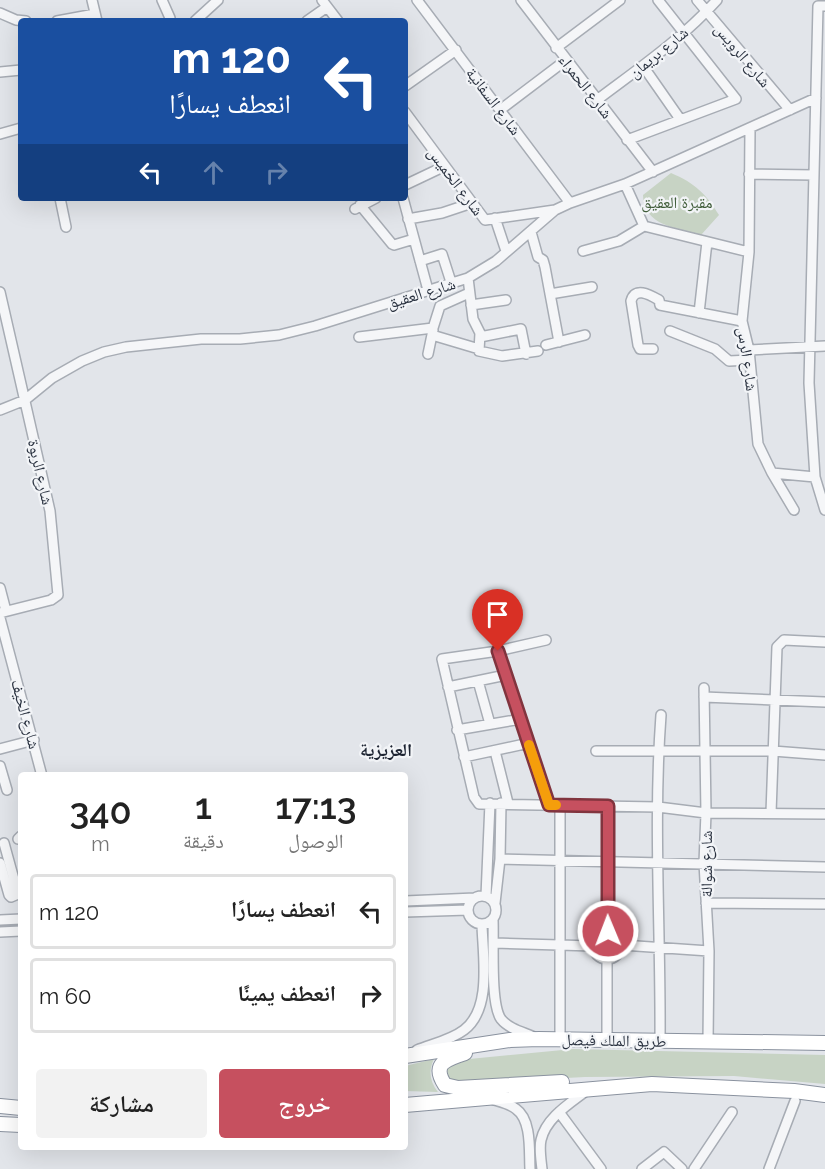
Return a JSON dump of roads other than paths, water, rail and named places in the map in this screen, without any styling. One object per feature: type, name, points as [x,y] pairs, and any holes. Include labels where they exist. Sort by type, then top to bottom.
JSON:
[{"type":"highway","name":"طريق الملك فيصل","points":[[408,1055],[510,1040],[539,1039],[825,1043]]},
{"type":"highway","points":[[510,1040],[450,1058],[442,1063],[439,1070],[441,1080],[446,1085],[458,1088],[568,1082],[783,1090],[825,1095]]},
{"type":"highway","points":[[408,1104],[652,1084]]},
{"type":"highway","points":[[0,1106],[18,1108]]},
{"type":"highway","points":[[0,1124],[18,1125]]},
{"type":"street","points":[[92,0],[96,17]]},
{"type":"street","points":[[162,0],[170,18]]},
{"type":"street","points":[[201,18],[218,0]]},
{"type":"street","name":"شارع السفانية","points":[[417,0],[570,203]]},
{"type":"street","name":"شارع الحمراء","points":[[521,0],[652,172]]},
{"type":"street","points":[[556,48],[620,0]]},
{"type":"street","points":[[627,140],[736,99],[658,0]]},
{"type":"street","name":"شارع الرويس","points":[[697,0],[790,110]]},
{"type":"street","name":"شارع بريمان","points":[[597,100],[643,66],[707,12],[717,0]]},
{"type":"street","points":[[310,18],[325,3],[336,18]]},
{"type":"street","points":[[825,6],[818,6],[809,383],[815,477],[825,510]]},
{"type":"street","points":[[0,13],[18,20]]},
{"type":"street","points":[[408,84],[456,50]]},
{"type":"street","points":[[500,110],[566,60]]},
{"type":"street","points":[[643,66],[680,119]]},
{"type":"street","points":[[0,72],[18,70]]},
{"type":"street","name":"شارع العقيق","points":[[0,410],[25,400],[52,378],[104,352],[126,346],[279,335],[468,278],[496,261],[555,210],[626,184],[816,98]]},
{"type":"street","name":"شارع الخميس","points":[[408,116],[472,203],[490,219],[506,251]]},
{"type":"street","name":"شارع الرس","points":[[750,128],[749,252],[742,321],[750,355],[758,444],[771,473],[794,510]]},
{"type":"street","points":[[0,134],[18,129]]},
{"type":"street","points":[[408,184],[445,166]]},
{"type":"street","points":[[749,174],[814,175]]},
{"type":"street","points":[[626,184],[644,226]]},
{"type":"street","points":[[61,201],[66,227]]},
{"type":"street","points":[[370,201],[358,207],[392,244],[414,239]]},
{"type":"street","points":[[404,201],[428,290]]},
{"type":"street","points":[[408,219],[442,213],[472,203]]},
{"type":"street","points":[[490,219],[555,210]]},
{"type":"street","points":[[583,251],[619,241],[644,226],[749,252]]},
{"type":"street","points":[[531,232],[538,257],[543,260],[546,267],[559,342]]},
{"type":"street","points":[[699,313],[707,242]]},
{"type":"street","points":[[420,261],[442,254],[451,282]]},
{"type":"street","points":[[468,278],[471,305],[480,337],[479,349]]},
{"type":"street","points":[[550,294],[592,287]]},
{"type":"street","name":"شارع الربوة","points":[[0,292],[50,511],[58,595],[51,600],[2,614]]},
{"type":"street","points":[[428,354],[440,306],[469,293]]},
{"type":"street","points":[[653,349],[640,349],[638,345],[631,301],[632,296],[636,293],[647,293],[659,300],[660,305],[742,321]]},
{"type":"street","points":[[471,305],[506,300]]},
{"type":"street","points":[[480,337],[521,329],[526,354]]},
{"type":"street","points":[[670,331],[715,349],[729,361],[750,355],[825,346]]},
{"type":"street","points":[[359,337],[432,332],[479,349],[481,352],[502,356],[538,351]]},
{"type":"street","points":[[546,345],[585,335]]},
{"type":"street","points":[[771,473],[815,477]]},
{"type":"street","name":"شارع الخيف","points":[[0,588],[2,614],[41,772]]},
{"type":"street","points":[[546,640],[498,651],[442,659],[464,757],[476,802],[479,804],[658,807],[706,813],[825,814]]},
{"type":"street","points":[[771,813],[777,647],[780,643],[789,640],[825,642]]},
{"type":"street","points":[[498,651],[549,805]]},
{"type":"street","points":[[448,687],[506,675]]},
{"type":"street","points":[[478,681],[490,724]]},
{"type":"street","name":"شارع شوالة","points":[[708,1041],[709,951],[704,863],[706,813],[704,692],[776,699]]},
{"type":"street","points":[[776,699],[825,702]]},
{"type":"street","points":[[660,1042],[657,862],[658,751],[661,715]]},
{"type":"street","points":[[458,730],[521,719]]},
{"type":"street","points":[[0,749],[33,740]]},
{"type":"street","points":[[464,757],[529,743]]},
{"type":"street","points":[[495,751],[505,803],[495,903],[497,912],[493,920],[496,1006],[502,1021],[539,1039]]},
{"type":"street","points":[[596,751],[773,751],[825,754]]},
{"type":"street","points":[[0,766],[7,790]]},
{"type":"street","points":[[486,896],[490,803]]},
{"type":"street","points":[[560,1040],[561,805]]},
{"type":"street","points":[[608,806],[608,931]]},
{"type":"street","points":[[0,863],[9,895],[11,897],[18,894],[4,843]]},
{"type":"street","points":[[500,859],[825,867]]},
{"type":"street","points":[[408,901],[486,896],[495,903]]},
{"type":"street","points":[[475,898],[468,910],[474,922],[482,925],[493,920]]},
{"type":"street","points":[[706,903],[825,904]]},
{"type":"street","points":[[408,912],[468,910]]},
{"type":"street","points":[[3,926],[18,920]]},
{"type":"street","points":[[408,1054],[464,1031],[481,1008],[483,994],[482,925]]},
{"type":"street","points":[[3,926],[18,930]]},
{"type":"street","points":[[608,931],[617,934],[622,945],[618,955],[607,960],[596,954],[593,946],[599,933],[608,931]]},
{"type":"street","points":[[495,943],[593,946]]},
{"type":"street","points":[[622,945],[709,951]]},
{"type":"street","points":[[607,960],[607,1041]]},
{"type":"street","points":[[542,1169],[541,1140],[548,1126],[559,1112],[589,1089]]},
{"type":"street","points":[[489,1098],[518,1110],[524,1120],[530,1169]]},
{"type":"street","points":[[769,1169],[795,1101]]},
{"type":"street","points":[[559,1112],[601,1169]]},
{"type":"street","points":[[694,1169],[732,1112]]},
{"type":"street","points":[[642,1169],[664,1152],[682,1169]]},
{"type":"district","name":"العزيزية","points":[[386,750]]},
{"type":"park label","name":"مقبرة العقيق","points":[[677,202]]}]
